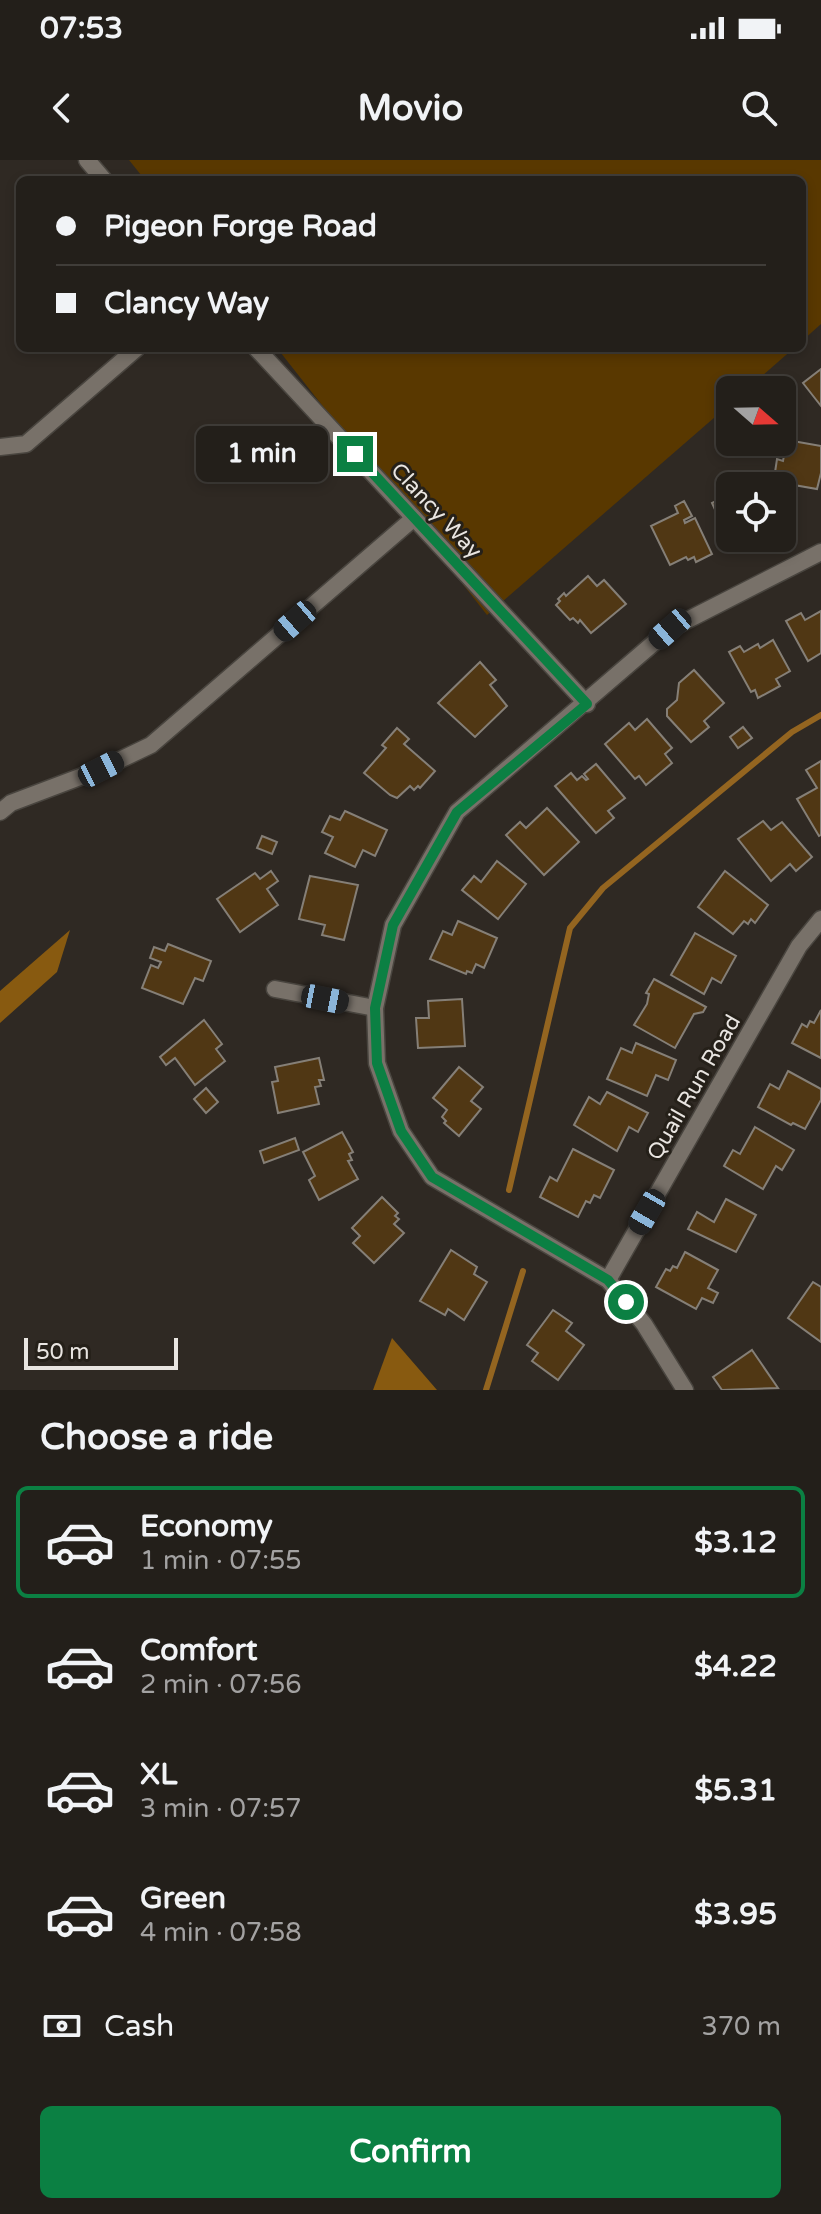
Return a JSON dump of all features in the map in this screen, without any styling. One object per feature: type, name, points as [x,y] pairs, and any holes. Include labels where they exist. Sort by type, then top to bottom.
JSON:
[{"type":"street","points":[[87,160],[101,176]]},
{"type":"street","points":[[0,447],[26,444],[132,352]]},
{"type":"street","name":"Clancy Way","points":[[260,352],[587,704]]},
{"type":"street","points":[[0,812],[11,803],[101,769],[151,745],[414,518]]},
{"type":"street","points":[[685,1390],[644,1324],[608,1280],[432,1177],[401,1131],[377,1063],[375,1008],[393,925],[457,812],[587,704],[670,629],[821,552]]},
{"type":"street","name":"Quail Run Road","points":[[608,1280],[799,946],[821,919]]},
{"type":"street","points":[[275,989],[375,1008]]},
{"type":"shaded area","points":[[129,160],[821,160],[821,324],[806,337],[806,176],[142,176]]},
{"type":"shaded area","points":[[280,352],[789,352],[762,376],[716,376],[716,416],[487,615]]},
{"type":"shaded area","points":[[70,930],[57,972],[0,1023],[0,991]]},
{"type":"shaded area","points":[[392,1338],[437,1390],[373,1390]]},
{"type":"building","points":[[821,369],[821,406],[803,383]]},
{"type":"building","points":[[796,442],[821,446],[821,473],[817,489],[796,485],[796,472],[775,472],[777,459],[783,461],[784,456],[796,456]]},
{"type":"building","points":[[684,501],[692,516],[684,520],[685,523],[695,518],[712,554],[696,562],[694,557],[688,560],[686,557],[670,565],[651,526],[678,513],[675,506]]},
{"type":"building","points":[[588,576],[597,586],[604,580],[626,604],[591,633],[580,620],[578,623],[573,618],[570,620],[556,605],[564,593],[566,596]]},
{"type":"building","points":[[821,611],[821,653],[808,661],[786,621],[801,613],[805,620]]},
{"type":"building","points":[[773,640],[790,671],[776,679],[780,686],[758,698],[755,690],[751,692],[729,652],[740,646],[744,652],[758,644],[760,648]]},
{"type":"building","points":[[480,662],[496,680],[490,685],[507,706],[475,737],[438,703]]},
{"type":"building","points":[[694,670],[724,703],[704,721],[709,727],[691,742],[667,716],[667,709],[677,700],[679,683]]},
{"type":"building","points":[[647,719],[672,748],[665,754],[672,763],[646,785],[639,776],[635,779],[605,744],[629,723],[635,730]]},
{"type":"building","points":[[743,727],[752,738],[738,748],[730,737]]},
{"type":"building","points":[[397,728],[409,739],[404,744],[435,771],[420,788],[418,786],[414,790],[410,786],[397,798],[364,773],[386,748],[382,745]]},
{"type":"building","points":[[821,761],[819,836],[797,799],[817,788],[806,770]]},
{"type":"building","points":[[596,764],[625,798],[608,811],[614,818],[596,833],[555,786],[571,773],[577,780],[582,776],[588,779],[584,774]]},
{"type":"building","points":[[547,808],[579,842],[544,875],[506,835],[520,822],[526,828]]},
{"type":"building","points":[[345,811],[387,830],[375,856],[363,850],[355,867],[325,853],[333,837],[322,832],[330,816],[340,820]]},
{"type":"building","points":[[763,821],[771,830],[782,822],[812,857],[796,871],[790,864],[771,881],[738,839]]},
{"type":"building","points":[[262,836],[277,842],[272,854],[257,848]]},
{"type":"building","points":[[497,861],[526,884],[498,919],[462,890],[474,876],[481,882]]},
{"type":"building","points":[[271,871],[278,881],[267,889],[278,905],[240,932],[217,899],[255,873],[260,879]]},
{"type":"building","points":[[725,871],[768,905],[755,923],[751,919],[748,924],[744,921],[733,934],[698,907]]},
{"type":"building","points":[[310,876],[358,885],[344,940],[322,935],[325,925],[299,919]]},
{"type":"building","points":[[458,921],[497,938],[484,968],[476,964],[472,973],[467,971],[466,974],[430,959],[443,931],[452,935]]},
{"type":"building","points":[[695,933],[736,956],[721,983],[712,978],[704,994],[671,975]]},
{"type":"building","points":[[168,944],[211,961],[203,981],[195,978],[183,1004],[142,988],[151,965],[158,968],[161,962],[150,958],[154,947],[165,951]]},
{"type":"building","points":[[654,979],[706,1007],[703,1012],[694,1014],[675,1048],[634,1025],[647,1004],[649,994],[646,993]]},
{"type":"building","points":[[462,999],[465,1046],[418,1048],[416,1018],[429,1018],[428,1001]]},
{"type":"building","points":[[821,1010],[821,1058],[792,1043],[802,1024],[807,1027],[810,1021],[814,1023]]},
{"type":"building","points":[[204,1020],[222,1044],[216,1049],[225,1061],[195,1085],[175,1058],[166,1065],[160,1057]]},
{"type":"building","points":[[636,1043],[676,1060],[668,1080],[656,1075],[647,1096],[607,1079],[621,1048],[632,1053]]},
{"type":"building","points":[[319,1058],[324,1080],[319,1080],[321,1086],[315,1087],[319,1104],[278,1113],[272,1082],[278,1081],[275,1067]]},
{"type":"building","points":[[459,1067],[483,1087],[471,1101],[481,1109],[459,1136],[444,1123],[446,1121],[442,1117],[447,1110],[433,1098]]},
{"type":"building","points":[[788,1071],[821,1089],[821,1100],[805,1129],[758,1107],[770,1084],[779,1089]]},
{"type":"building","points":[[206,1088],[218,1102],[206,1113],[194,1099]]},
{"type":"building","points":[[607,1092],[648,1113],[638,1132],[629,1127],[617,1151],[574,1125],[589,1097],[600,1104]]},
{"type":"building","points":[[755,1127],[794,1150],[782,1170],[776,1166],[763,1189],[724,1166],[733,1150],[740,1154]]},
{"type":"building","points":[[342,1132],[353,1152],[349,1154],[352,1160],[348,1161],[358,1179],[319,1200],[309,1180],[315,1176],[303,1152]]},
{"type":"building","points":[[295,1138],[299,1150],[264,1163],[260,1151]]},
{"type":"building","points":[[573,1149],[614,1170],[600,1198],[594,1195],[590,1203],[586,1201],[578,1217],[540,1197],[550,1177],[557,1181]]},
{"type":"building","points":[[382,1197],[398,1213],[395,1216],[399,1219],[394,1224],[404,1233],[374,1263],[353,1243],[360,1236],[352,1228]]},
{"type":"building","points":[[726,1199],[756,1215],[736,1252],[688,1229],[697,1212],[714,1222]]},
{"type":"building","points":[[451,1250],[477,1267],[474,1274],[487,1282],[464,1320],[448,1309],[445,1315],[420,1301]]},
{"type":"building","points":[[685,1252],[718,1270],[708,1288],[718,1293],[713,1303],[702,1298],[696,1309],[656,1287],[666,1269],[677,1268]]},
{"type":"building","points":[[813,1282],[821,1287],[821,1342],[788,1318]]},
{"type":"building","points":[[553,1310],[572,1323],[566,1331],[584,1345],[558,1380],[532,1361],[538,1353],[527,1345]]},
{"type":"building","points":[[752,1350],[778,1388],[722,1390],[713,1377]]},
{"type":"waterway","points":[[509,1190],[570,928],[603,888],[792,732],[821,715]]},
{"type":"waterway","points":[[486,1390],[523,1271]]},
{"type":"route","points":[[355,454],[587,704],[457,812],[393,925],[375,1008],[377,1063],[401,1131],[432,1177],[608,1280],[626,1302]]}]
